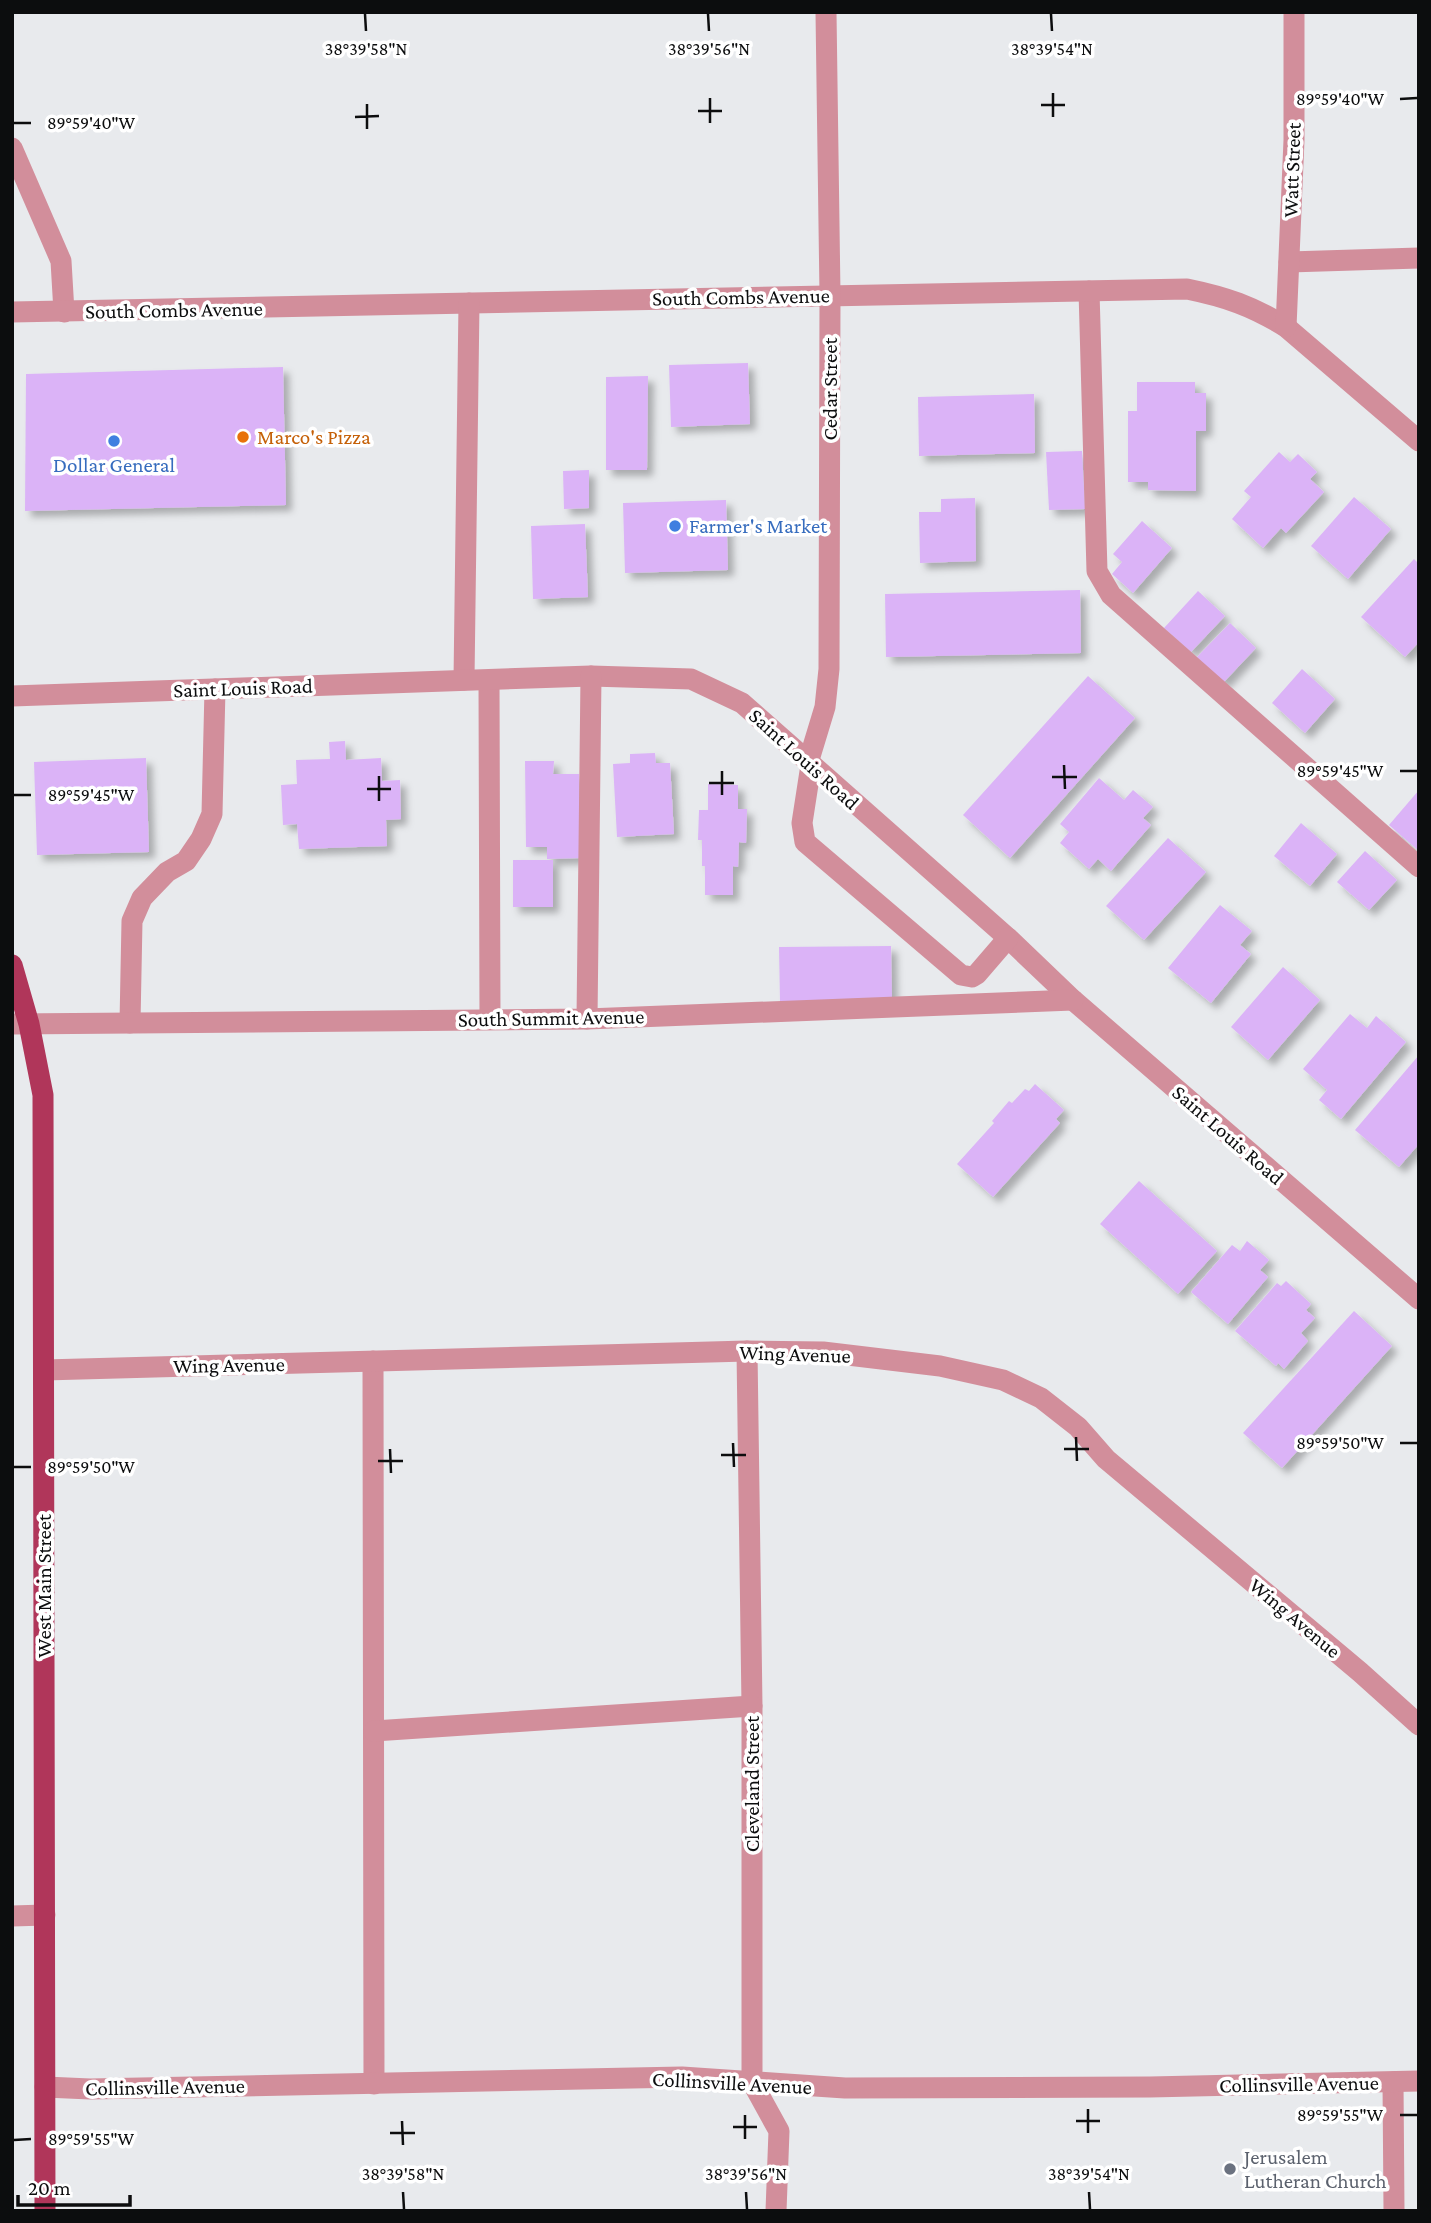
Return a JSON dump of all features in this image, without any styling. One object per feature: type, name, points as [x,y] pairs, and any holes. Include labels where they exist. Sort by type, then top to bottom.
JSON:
[{"type":"main road","name":"West Main Street","points":[[12,965],[21,1024],[43,1095],[45,2211]]},
{"type":"street","name":"Cedar Street","points":[[825,12],[830,295],[829,669],[825,707],[809,764],[802,823],[805,842],[961,975],[972,977],[977,974],[1008,938]]},
{"type":"street","name":"Watt Street","points":[[1286,327],[1294,140],[1294,12]]},
{"type":"street","points":[[12,148],[61,261],[64,312]]},
{"type":"street","points":[[1289,262],[1419,258]]},
{"type":"street","name":"South Combs Avenue","points":[[12,313],[1187,289],[1224,296],[1264,313],[1286,327],[1419,441]]},
{"type":"street","points":[[1089,291],[1097,571],[1111,595],[1419,867]]},
{"type":"street","points":[[464,680],[469,303]]},
{"type":"street","points":[[587,1019],[591,676]]},
{"type":"street","name":"Saint Louis Road","points":[[12,696],[591,676],[691,679],[742,703],[1008,938],[1073,1000],[1419,1300]]},
{"type":"street","points":[[489,680],[490,1019]]},
{"type":"street","points":[[130,1023],[132,921],[142,898],[167,872],[186,861],[201,839],[212,814],[215,689]]},
{"type":"street","name":"South Summit Avenue","points":[[21,1024],[587,1019],[1073,1000]]},
{"type":"street","name":"Wing Avenue","points":[[44,1370],[747,1351],[823,1352],[940,1366],[1003,1380],[1041,1398],[1078,1427],[1105,1459],[1360,1672],[1419,1725]]},
{"type":"street","name":"Cleveland Street","points":[[747,1351],[752,1706],[752,2082],[779,2132],[776,2211]]},
{"type":"street","points":[[373,1361],[374,2084]]},
{"type":"street","points":[[374,1731],[752,1706]]},
{"type":"street","points":[[12,1916],[45,1915]]},
{"type":"street","name":"Collinsville Avenue","points":[[45,2087],[90,2089],[682,2077],[845,2088],[1136,2087],[1419,2081]]},
{"type":"street","points":[[1393,2082],[1394,2211]]},
{"type":"building","points":[[748,363],[750,424],[671,427],[669,365]]},
{"type":"building","name":"Dollar General","points":[[283,367],[286,505],[25,511],[26,374]]},
{"type":"building","points":[[648,376],[647,470],[606,470],[606,377]]},
{"type":"building","points":[[1137,382],[1195,382],[1195,393],[1206,393],[1206,431],[1196,431],[1196,491],[1148,490],[1148,482],[1128,482],[1128,411],[1137,411]]},
{"type":"building","points":[[1034,394],[1035,453],[919,456],[918,397]]},
{"type":"building","points":[[1082,451],[1085,509],[1049,510],[1046,452]]},
{"type":"building","points":[[1279,452],[1290,462],[1298,454],[1317,472],[1310,479],[1324,492],[1286,533],[1281,528],[1263,548],[1232,519],[1251,497],[1244,491]]},
{"type":"building","points":[[589,470],[589,508],[564,509],[563,471]]},
{"type":"building","points":[[1354,497],[1391,529],[1348,579],[1311,546]]},
{"type":"building","points":[[975,498],[976,561],[920,563],[919,512],[941,512],[941,499]]},
{"type":"building","name":"Farmer's Market","points":[[726,500],[728,570],[625,573],[623,503]]},
{"type":"building","points":[[1142,521],[1172,548],[1133,593],[1112,574],[1122,562],[1113,554]]},
{"type":"building","points":[[585,524],[588,597],[533,599],[531,526]]},
{"type":"building","points":[[1414,559],[1419,564],[1419,642],[1405,657],[1361,617]]},
{"type":"building","points":[[1080,590],[1081,653],[886,657],[885,594]]},
{"type":"building","points":[[1198,591],[1225,616],[1191,652],[1164,628]]},
{"type":"building","points":[[1230,623],[1256,648],[1223,683],[1196,658]]},
{"type":"building","points":[[1302,669],[1335,699],[1305,733],[1272,703]]},
{"type":"building","points":[[1088,676],[1135,718],[1010,858],[963,815]]},
{"type":"building","points":[[345,741],[346,760],[381,758],[382,781],[400,780],[401,819],[386,820],[387,846],[299,849],[297,824],[283,825],[281,785],[297,784],[296,760],[330,759],[329,742]]},
{"type":"building","points":[[655,753],[656,763],[670,763],[674,834],[617,837],[613,764],[630,763],[630,754]]},
{"type":"building","points":[[146,758],[149,852],[37,855],[34,762]]},
{"type":"building","points":[[525,761],[554,761],[553,774],[579,774],[580,858],[547,859],[547,847],[526,847]]},
{"type":"building","points":[[1099,778],[1124,800],[1133,790],[1153,807],[1143,818],[1151,825],[1111,871],[1098,859],[1089,869],[1060,843],[1069,832],[1060,824]]},
{"type":"building","points":[[708,784],[738,785],[738,809],[747,809],[746,843],[739,842],[738,867],[733,866],[733,895],[705,895],[702,840],[698,840],[699,810],[708,810]]},
{"type":"building","points":[[1419,790],[1419,851],[1389,825]]},
{"type":"building","points":[[1301,823],[1337,854],[1310,886],[1274,856]]},
{"type":"building","points":[[1168,838],[1206,872],[1144,940],[1106,906]]},
{"type":"building","points":[[1365,851],[1397,880],[1369,910],[1337,882]]},
{"type":"building","points":[[513,860],[553,860],[553,907],[513,907]]},
{"type":"building","points":[[1220,905],[1252,931],[1240,945],[1251,954],[1211,1003],[1168,968]]},
{"type":"building","points":[[891,946],[892,1001],[780,1001],[779,947]]},
{"type":"building","points":[[1283,967],[1320,1000],[1268,1060],[1231,1027]]},
{"type":"building","points":[[1350,1014],[1367,1028],[1376,1016],[1406,1042],[1341,1119],[1319,1100],[1327,1090],[1303,1069]]},
{"type":"building","points":[[1419,1055],[1419,1144],[1399,1167],[1355,1130]]},
{"type":"building","points":[[1035,1084],[1064,1110],[1056,1119],[1060,1123],[993,1197],[957,1164],[994,1123],[992,1121],[1009,1101],[1012,1103],[1025,1089],[1029,1091]]},
{"type":"building","points":[[1139,1181],[1217,1251],[1178,1294],[1100,1224]]},
{"type":"building","points":[[1247,1241],[1269,1260],[1260,1270],[1268,1277],[1228,1324],[1191,1292],[1232,1245],[1240,1251]]},
{"type":"building","points":[[1286,1281],[1311,1304],[1306,1310],[1315,1318],[1301,1333],[1308,1341],[1284,1369],[1278,1363],[1276,1366],[1235,1331],[1277,1283],[1281,1286]]},
{"type":"building","points":[[1354,1311],[1392,1346],[1282,1468],[1243,1433]]},
{"type":"place","name":"Marco's Pizza","points":[[243,437]]},
{"type":"place","name":"Dollar General","points":[[114,441]]},
{"type":"place","name":"Farmer's Market","points":[[675,526]]},
{"type":"place","name":"Jerusalem Lutheran Church","points":[[1230,2169]]}]
